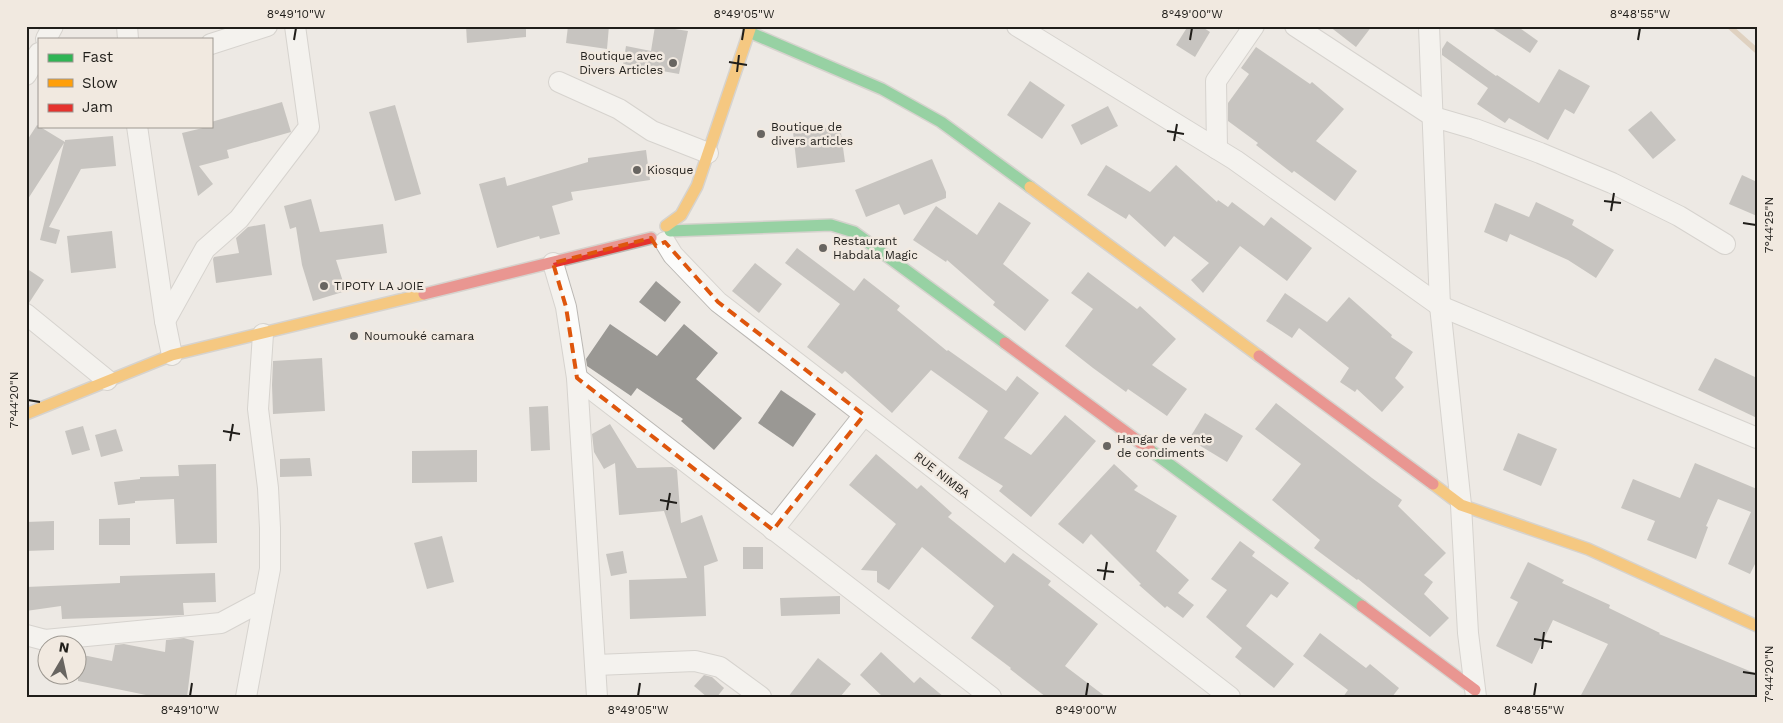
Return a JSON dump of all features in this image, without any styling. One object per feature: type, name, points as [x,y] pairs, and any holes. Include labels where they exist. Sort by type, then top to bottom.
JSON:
[{"type":"street","points":[[47,38],[54,26]]},
{"type":"street","points":[[212,44],[267,26]]},
{"type":"street","points":[[165,321],[205,249],[239,219],[309,127],[294,26]]},
{"type":"street","points":[[1017,26],[1235,160],[1440,306],[1757,438]]},
{"type":"street","points":[[1217,149],[1216,80],[1254,26]]},
{"type":"street","points":[[1295,26],[1434,117],[1475,129],[1540,153],[1612,183],[1679,216],[1725,244]]},
{"type":"street","points":[[1430,26],[1440,306],[1460,505],[1468,633],[1476,693]]},
{"type":"street","points":[[663,234],[681,214],[697,186],[750,29],[882,88],[941,122],[1460,505],[1588,550],[1681,590],[1757,626]]},
{"type":"street","points":[[26,75],[38,54]]},
{"type":"street","points":[[559,82],[619,109],[652,131],[708,154]]},
{"type":"street","points":[[137,128],[165,321],[172,355]]},
{"type":"street","points":[[26,414],[172,355],[553,263],[663,234],[831,225],[854,232],[1476,693]]},
{"type":"street","name":"RUE NIMBA","points":[[663,234],[673,255],[718,302],[1230,697]]},
{"type":"street","points":[[553,263],[566,307],[577,378],[597,697]]},
{"type":"street","points":[[26,314],[107,380]]},
{"type":"street","points":[[246,697],[270,569],[268,488],[258,409],[263,334]]},
{"type":"street","points":[[577,378],[990,697]]},
{"type":"street","points":[[773,530],[864,415]]},
{"type":"street","points":[[26,635],[45,640],[221,623],[264,600]]},
{"type":"street","points":[[596,665],[695,661],[720,666],[761,697]]},
{"type":"highlighted area","points":[[651,238],[656,246],[665,242],[718,302],[864,415],[773,530],[577,378],[566,307],[553,263]]},
{"type":"building","points":[[466,26],[526,26],[526,37],[467,43]]},
{"type":"building","points":[[568,26],[609,26],[607,49],[566,43]]},
{"type":"building","points":[[655,26],[688,31],[679,74],[623,64],[626,46],[651,51]]},
{"type":"building","points":[[1188,26],[1201,26],[1210,32],[1195,57],[1176,45]]},
{"type":"building","points":[[1329,26],[1372,26],[1356,47]]},
{"type":"building","points":[[1489,26],[1517,26],[1538,41],[1530,53]]},
{"type":"building","points":[[1447,41],[1496,76],[1539,103],[1559,69],[1590,86],[1574,114],[1565,109],[1548,140],[1509,118],[1505,123],[1477,104],[1488,88],[1442,55],[1442,49]]},
{"type":"building","points":[[1256,47],[1310,84],[1312,82],[1344,109],[1316,141],[1357,171],[1335,201],[1294,171],[1292,173],[1256,145],[1258,143],[1228,121],[1228,103],[1249,74],[1241,68]]},
{"type":"building","points":[[1030,81],[1065,105],[1042,139],[1007,115]]},
{"type":"building","points":[[282,102],[291,132],[227,150],[229,158],[199,166],[213,184],[198,196],[182,133],[203,128],[212,128],[212,122]]},
{"type":"building","points":[[395,105],[421,194],[395,201],[369,112]]},
{"type":"building","points":[[1108,106],[1118,126],[1081,145],[1071,125]]},
{"type":"building","points":[[1651,111],[1676,140],[1653,159],[1628,130]]},
{"type":"building","points":[[37,125],[38,128],[42,128],[65,142],[65,140],[113,136],[116,166],[81,169],[49,227],[60,230],[56,244],[40,240],[64,143],[26,202],[26,142]]},
{"type":"building","points":[[840,126],[845,162],[797,168],[793,132]]},
{"type":"building","points":[[646,150],[650,180],[571,192],[573,200],[552,206],[560,234],[540,239],[539,236],[497,248],[479,184],[505,177],[507,186],[588,162],[588,158]]},
{"type":"building","points":[[932,159],[946,192],[946,198],[904,215],[899,204],[866,217],[855,190]]},
{"type":"building","points":[[1106,165],[1150,192],[1176,165],[1217,202],[1218,200],[1228,207],[1232,202],[1264,226],[1271,217],[1312,248],[1287,281],[1240,246],[1203,293],[1191,280],[1209,263],[1174,236],[1165,247],[1129,214],[1126,219],[1087,195]]},
{"type":"building","points":[[1742,175],[1757,182],[1757,216],[1729,204]]},
{"type":"building","points":[[311,199],[320,232],[383,224],[387,253],[336,260],[346,291],[313,301],[302,265],[296,227],[290,229],[284,206]]},
{"type":"building","points":[[999,202],[1031,223],[1003,264],[1049,300],[1025,331],[993,305],[995,302],[947,260],[946,262],[913,240],[936,206],[977,235]]},
{"type":"building","points":[[1536,202],[1574,220],[1572,225],[1614,250],[1596,278],[1568,260],[1510,234],[1507,242],[1484,232],[1495,203],[1529,217]]},
{"type":"building","points":[[265,224],[272,275],[216,283],[214,257],[239,253],[236,238],[248,227]]},
{"type":"building","points":[[112,231],[116,268],[71,273],[67,236]]},
{"type":"building","points":[[797,248],[854,291],[864,278],[900,306],[897,310],[947,351],[1006,391],[1017,376],[1039,393],[1004,438],[1031,455],[1065,415],[1096,441],[1031,517],[999,491],[1003,486],[958,458],[988,411],[931,370],[892,413],[845,371],[842,374],[807,347],[840,304],[785,263]]},
{"type":"building","points":[[755,263],[782,284],[759,313],[732,291]]},
{"type":"building","points":[[26,268],[44,280],[29,303],[26,302]]},
{"type":"building","points":[[1088,272],[1137,309],[1140,306],[1176,339],[1152,365],[1187,389],[1167,416],[1128,389],[1126,392],[1065,346],[1093,309],[1071,293]]},
{"type":"building","points":[[656,281],[681,302],[665,322],[639,302]]},
{"type":"building","points":[[1285,293],[1327,322],[1349,297],[1392,335],[1391,337],[1413,352],[1395,378],[1404,387],[1382,412],[1357,389],[1355,392],[1340,382],[1349,368],[1299,328],[1292,338],[1266,321]]},
{"type":"building","points":[[610,324],[657,356],[684,324],[718,353],[696,379],[742,418],[714,450],[681,421],[683,419],[637,388],[631,396],[587,366],[586,359]]},
{"type":"building","points":[[322,358],[325,411],[273,414],[273,361]]},
{"type":"building","points":[[1715,358],[1757,378],[1757,418],[1698,390]]},
{"type":"building","points":[[781,390],[816,414],[793,447],[758,423]]},
{"type":"building","points":[[1276,403],[1402,500],[1398,506],[1446,553],[1424,575],[1433,582],[1424,594],[1449,618],[1430,637],[1358,579],[1314,548],[1320,540],[1272,500],[1301,464],[1255,429]]},
{"type":"building","points":[[548,406],[550,450],[531,451],[529,407]]},
{"type":"building","points":[[1205,413],[1243,436],[1227,462],[1189,439]]},
{"type":"building","points":[[610,424],[637,468],[672,467],[677,470],[681,523],[702,515],[718,561],[704,566],[706,616],[630,619],[629,580],[687,578],[664,511],[619,515],[615,463],[604,469],[594,452],[592,434]]},
{"type":"building","points":[[83,426],[90,450],[72,455],[65,431]]},
{"type":"building","points":[[116,429],[123,451],[101,457],[95,435]]},
{"type":"building","points":[[1518,433],[1557,449],[1541,486],[1503,470]]},
{"type":"building","points":[[477,450],[477,482],[412,483],[412,451]]},
{"type":"building","points":[[876,454],[917,489],[921,485],[952,513],[948,517],[1005,563],[1013,553],[1051,581],[1048,585],[1098,624],[1065,666],[1106,697],[1046,697],[971,638],[994,606],[922,547],[889,590],[877,582],[877,571],[861,570],[896,524],[849,485]]},
{"type":"building","points":[[310,458],[312,476],[280,477],[280,459]]},
{"type":"building","points":[[1695,463],[1757,489],[1757,560],[1750,574],[1728,564],[1751,512],[1718,499],[1706,526],[1708,527],[1696,559],[1647,540],[1655,521],[1621,508],[1633,479],[1680,498]]},
{"type":"building","points":[[216,464],[217,543],[176,544],[174,499],[135,501],[135,503],[118,505],[114,482],[140,479],[140,477],[179,476],[178,465]]},
{"type":"building","points":[[1114,464],[1138,486],[1134,490],[1177,516],[1156,551],[1189,580],[1178,593],[1194,605],[1183,618],[1167,606],[1165,608],[1139,585],[1141,584],[1091,534],[1083,544],[1058,524]]},
{"type":"building","points":[[130,518],[130,545],[99,545],[99,519]]},
{"type":"building","points":[[54,521],[54,550],[26,551],[26,522]]},
{"type":"building","points":[[442,536],[454,582],[427,589],[414,543]]},
{"type":"building","points":[[1240,541],[1255,552],[1252,556],[1289,583],[1277,598],[1271,594],[1246,626],[1294,664],[1274,688],[1235,657],[1242,648],[1206,617],[1227,590],[1211,579]]},
{"type":"building","points":[[743,547],[763,547],[763,569],[743,569]]},
{"type":"building","points":[[623,551],[627,573],[611,576],[606,554]]},
{"type":"building","points":[[1528,562],[1564,580],[1562,583],[1610,605],[1609,608],[1659,634],[1757,674],[1757,697],[1580,697],[1608,644],[1553,620],[1532,664],[1496,646],[1518,602],[1510,598]]},
{"type":"building","points":[[215,573],[216,602],[183,603],[184,615],[62,619],[61,606],[26,611],[26,587],[120,583],[120,576]]},
{"type":"building","points":[[840,596],[840,614],[781,616],[780,598]]},
{"type":"building","points":[[1320,633],[1366,668],[1370,664],[1399,688],[1392,697],[1343,697],[1348,690],[1303,656]]},
{"type":"building","points":[[184,638],[194,641],[187,697],[146,697],[146,695],[88,683],[88,656],[112,661],[115,645],[124,644],[165,652],[166,640]]},
{"type":"building","points":[[881,652],[914,683],[920,677],[944,697],[883,697],[860,675]]},
{"type":"building","points":[[818,658],[851,684],[840,697],[788,697]]},
{"type":"building","points":[[704,675],[712,677],[724,688],[717,697],[707,697],[694,686]]},
{"type":"waterway","points":[[1729,26],[1757,51]]},
{"type":"traffic: fast","points":[[749,32],[882,89],[941,122],[1030,187]]},
{"type":"traffic: fast","points":[[670,231],[831,225],[854,232],[1005,343]]},
{"type":"traffic: fast","points":[[1150,450],[1362,606]]},
{"type":"traffic: slow","points":[[666,226],[681,215],[697,186],[751,26]]},
{"type":"traffic: slow","points":[[1030,187],[1259,356]]},
{"type":"traffic: slow","points":[[26,414],[172,355],[424,294]]},
{"type":"traffic: slow","points":[[1433,484],[1461,505],[1588,549],[1757,626]]},
{"type":"traffic: jam","points":[[424,294],[651,238]]},
{"type":"traffic: jam","points":[[1005,343],[1150,450]]},
{"type":"traffic: jam","points":[[1259,356],[1433,484]]},
{"type":"traffic: jam","points":[[1362,606],[1475,690]]},
{"type":"place","name":"Boutique avec Divers Articles","points":[[673,63]]},
{"type":"place","name":"Boutique de divers articles","points":[[761,134]]},
{"type":"place","name":"Kiosque","points":[[637,170]]},
{"type":"place","name":"Restaurant Habdala Magic","points":[[823,248]]},
{"type":"place","name":"TIPOTY LA JOIE","points":[[324,286]]},
{"type":"place","name":"Noumouké camara","points":[[354,336]]},
{"type":"place","name":"Hangar de vente de condiments","points":[[1107,446]]}]
